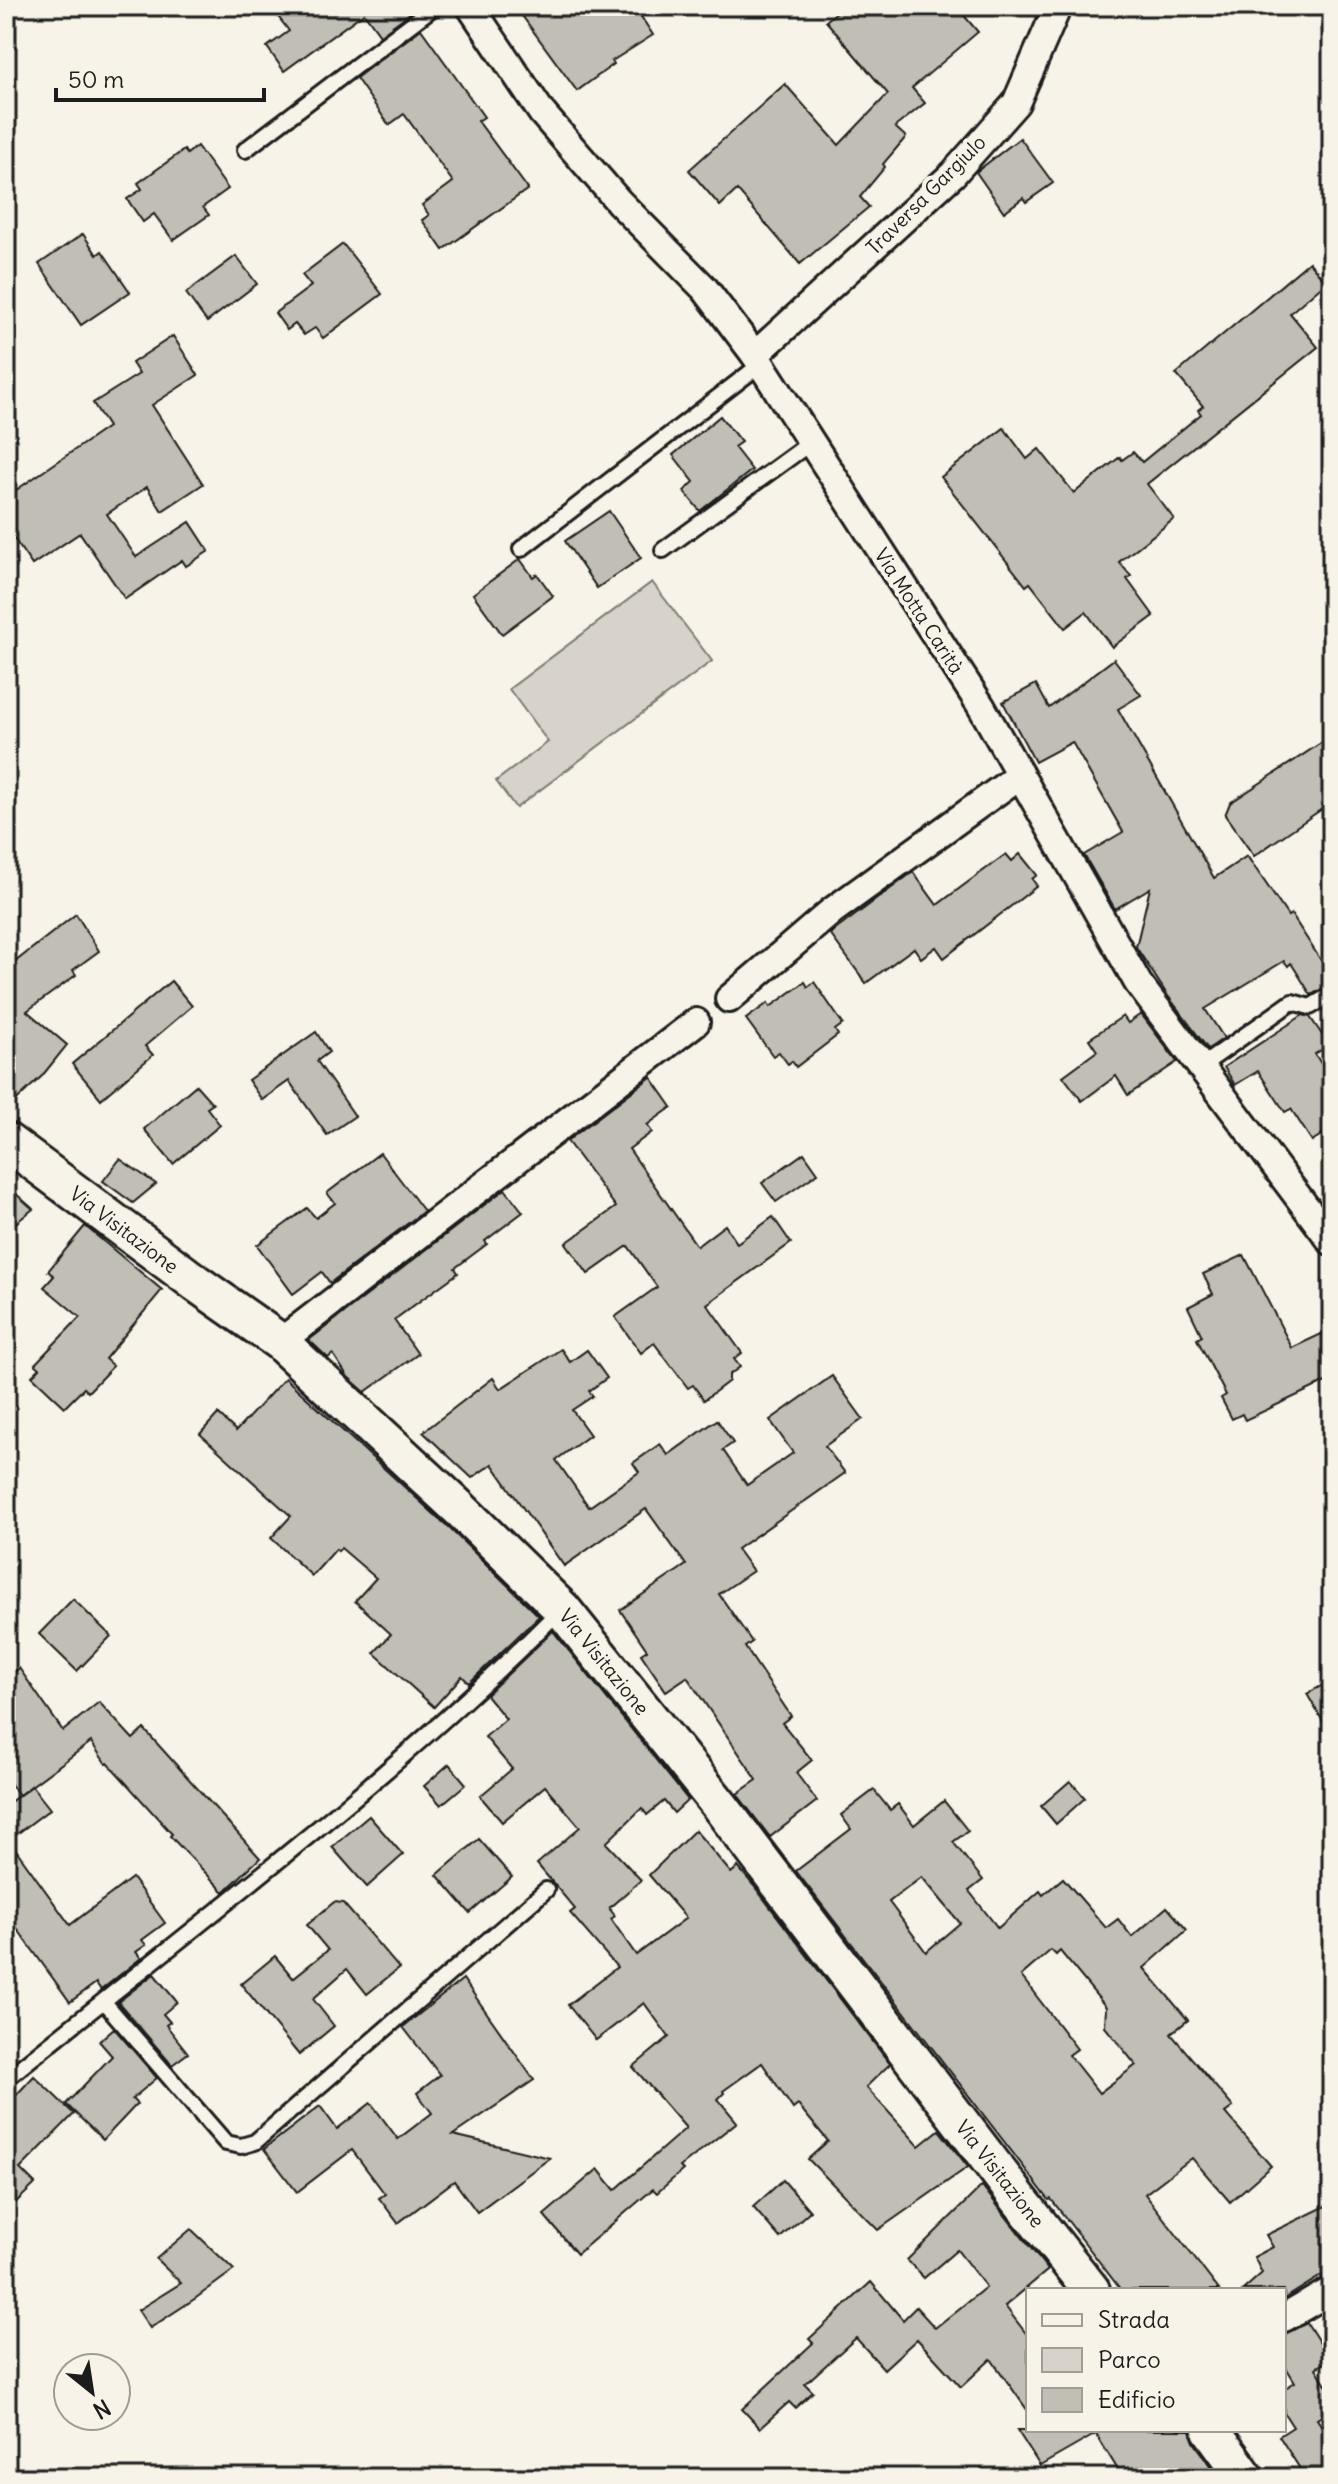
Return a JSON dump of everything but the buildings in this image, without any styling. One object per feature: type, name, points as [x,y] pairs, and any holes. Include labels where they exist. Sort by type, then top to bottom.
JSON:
[{"type":"street","name":"Via Motta Carità","points":[[470,6],[542,113],[619,202],[705,289],[758,360],[981,706],[1138,983],[1332,1242]]},
{"type":"street","name":"Traversa Gargiulo","points":[[758,360],[953,174],[1016,103],[1058,6]]},
{"type":"street","points":[[729,999],[832,911],[1020,775]]},
{"type":"street","points":[[280,1342],[696,1022]]},
{"type":"street","name":"Via Visitazione","points":[[6,1141],[280,1342],[461,1510],[562,1609],[720,1806],[1089,2288]]},
{"type":"street","points":[[1286,2317],[1332,2290]]},
{"type":"street","points":[[1212,2432],[1246,2478]]},
{"type":"lane","points":[[245,150],[435,6]]},
{"type":"lane","points":[[521,549],[758,360]]},
{"type":"lane","points":[[663,550],[810,443]]},
{"type":"lane","points":[[1200,1067],[1292,1002],[1310,1007],[1332,994]]},
{"type":"lane","points":[[6,2079],[245,1890],[394,1764],[562,1609]]},
{"type":"lane","points":[[104,2002],[226,2143],[241,2146],[255,2142],[546,1890]]},
{"type":"green space","points":[[652,582],[712,661],[516,808],[496,781],[548,742],[509,689]]}]
